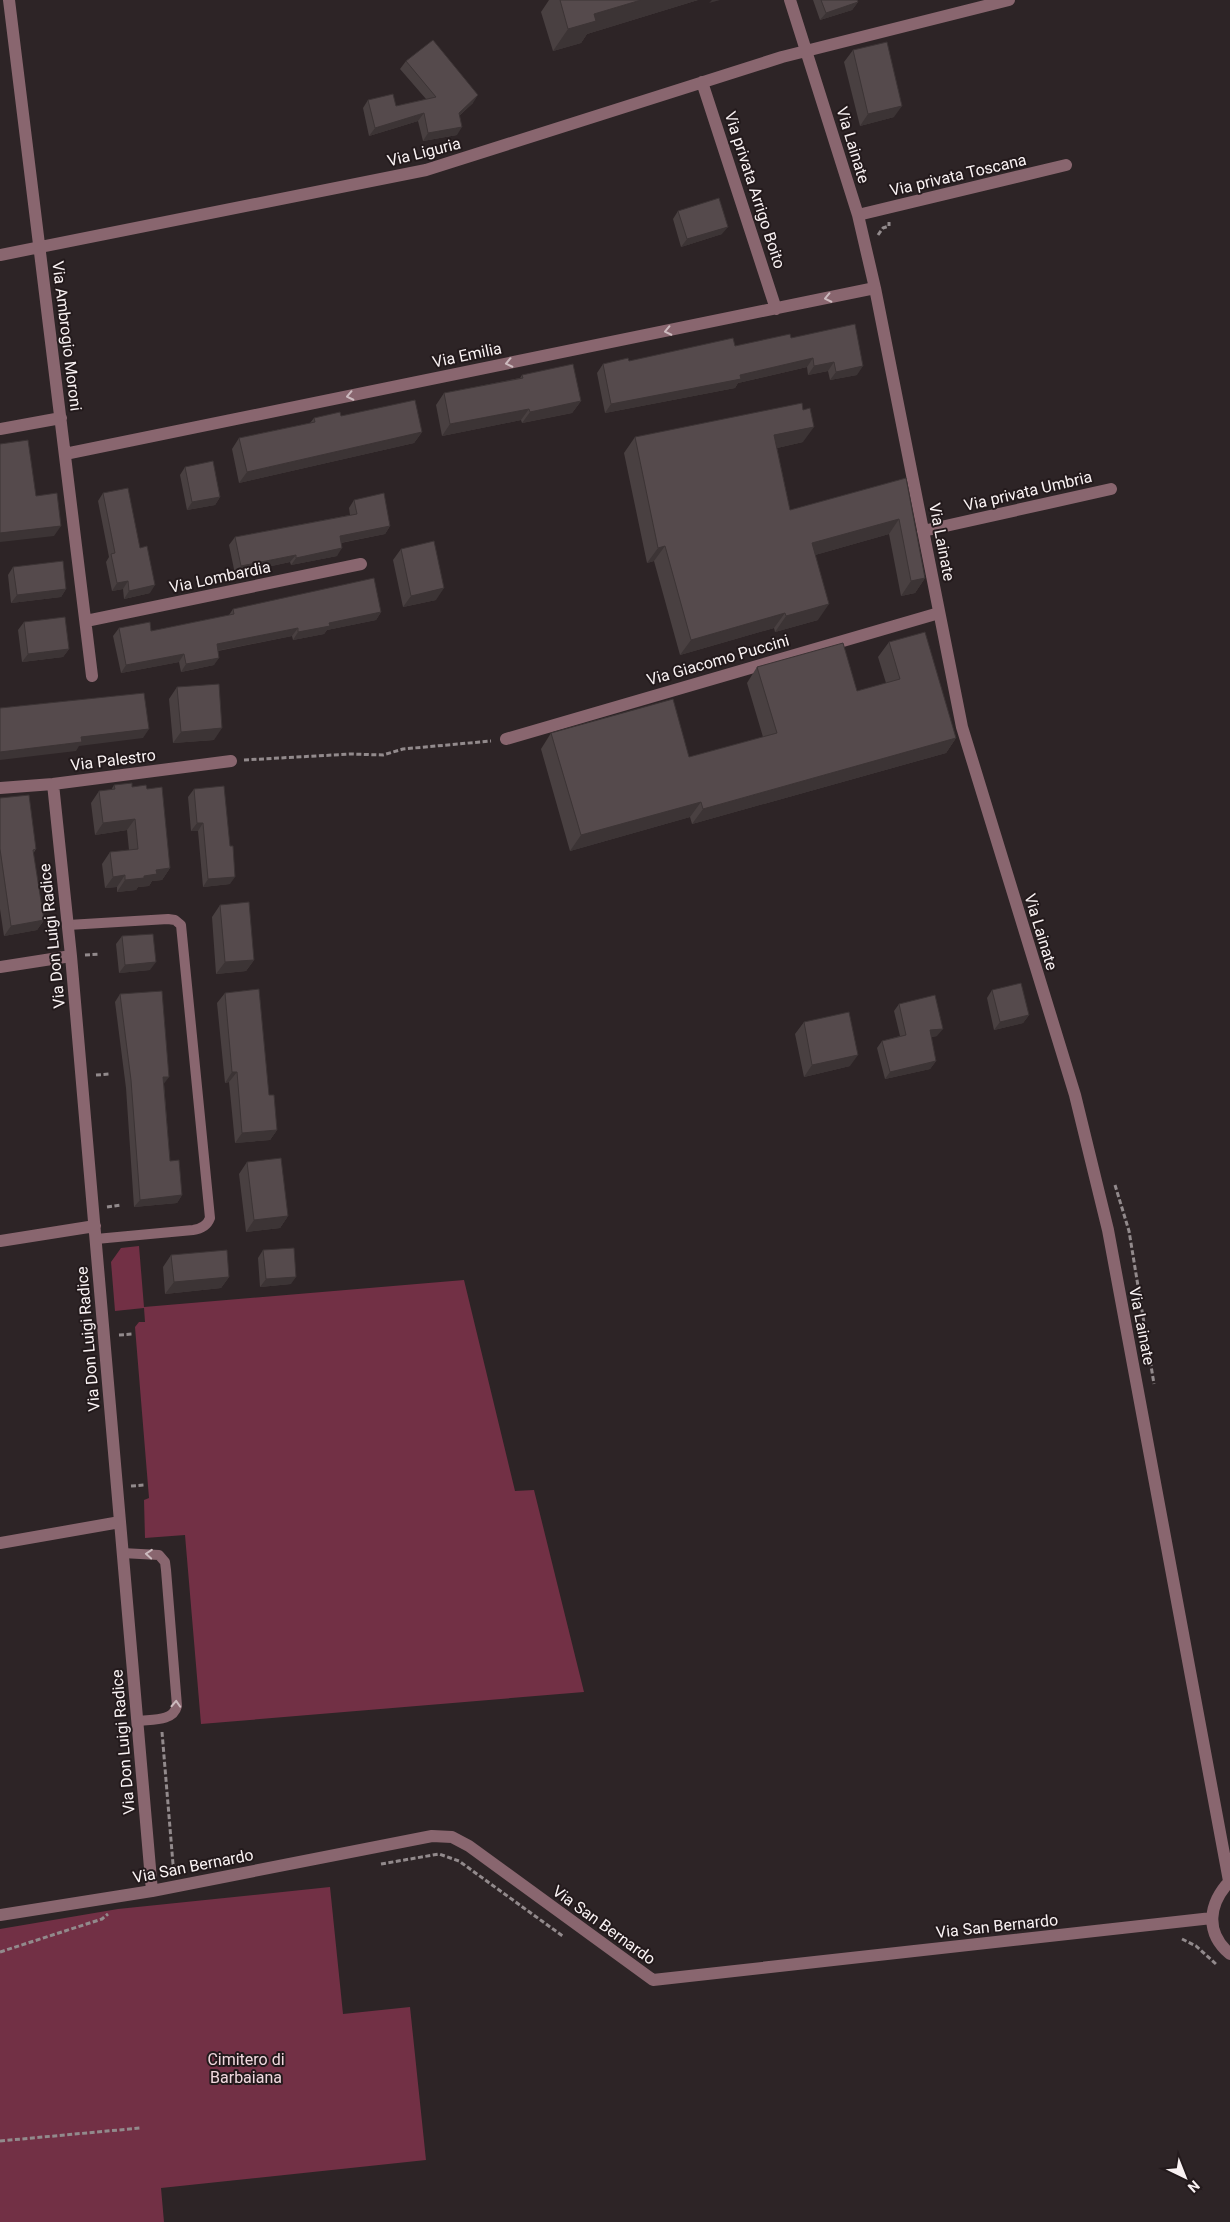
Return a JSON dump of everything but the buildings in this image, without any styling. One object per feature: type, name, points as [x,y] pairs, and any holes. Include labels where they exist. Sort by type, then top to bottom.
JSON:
[{"type":"street","name":"Via Ambrogio Moroni","points":[[9,0],[92,676]]},
{"type":"street","name":"Via Lainate","points":[[790,0],[858,215],[875,288],[962,727],[1075,1095],[1110,1239],[1230,1881]]},
{"type":"street","name":"Via Liguria","points":[[0,255],[426,170],[806,50],[1009,0]]},
{"type":"street","name":"Via privata Arrigo Boito","points":[[702,82],[776,309]]},
{"type":"street","name":"Via privata Toscana","points":[[858,215],[1066,166]]},
{"type":"street","name":"Via Emilia","points":[[65,454],[875,288]]},
{"type":"street","points":[[0,429],[60,418]]},
{"type":"street","name":"Via privata Umbria","points":[[923,531],[1111,489]]},
{"type":"street","name":"Via Lombardia","points":[[86,621],[360,564]]},
{"type":"street","name":"Via Giacomo Puccini","points":[[506,739],[939,613]]},
{"type":"street","name":"Via Palestro","points":[[0,788],[53,784],[231,761]]},
{"type":"street","name":"Via Don Luigi Radice","points":[[53,784],[71,956],[152,1891]]},
{"type":"street","points":[[0,967],[71,956]]},
{"type":"street","points":[[0,1241],[95,1232]]},
{"type":"street","points":[[0,1543],[120,1522]]},
{"type":"street","name":"Via San Bernardo","points":[[0,1915],[152,1891],[432,1836],[452,1837],[469,1846],[653,1980],[1212,1918]]},
{"type":"street","points":[[1230,1881],[1218,1895],[1212,1918],[1214,1931],[1222,1947],[1230,1954]]},
{"type":"lane","points":[[68,926],[168,919],[174,920],[181,925],[210,1218],[208,1223],[200,1229],[193,1230],[95,1232]]},
{"type":"lane","points":[[122,1552],[159,1555],[165,1562],[166,1570],[176,1713],[170,1717],[137,1721]]},
{"type":"path","points":[[231,761],[342,754],[383,755],[404,749],[506,739]]},
{"type":"path","points":[[161,1728],[173,1864],[179,1873]]},
{"type":"path","points":[[0,2141],[140,2128]]},
{"type":"green space","points":[[139,1246],[144,1307],[464,1280],[515,1491],[534,1490],[584,1692],[201,1724],[185,1535],[145,1538],[144,1500],[149,1498],[135,1327],[139,1322],[145,1322],[144,1308],[115,1311],[111,1262],[121,1248]]},
{"type":"green space","name":"Cimitero di Barbaiana","points":[[330,1887],[343,2014],[410,2007],[426,2160],[161,2188],[164,2222],[0,2222],[0,1929],[118,1909]]}]
